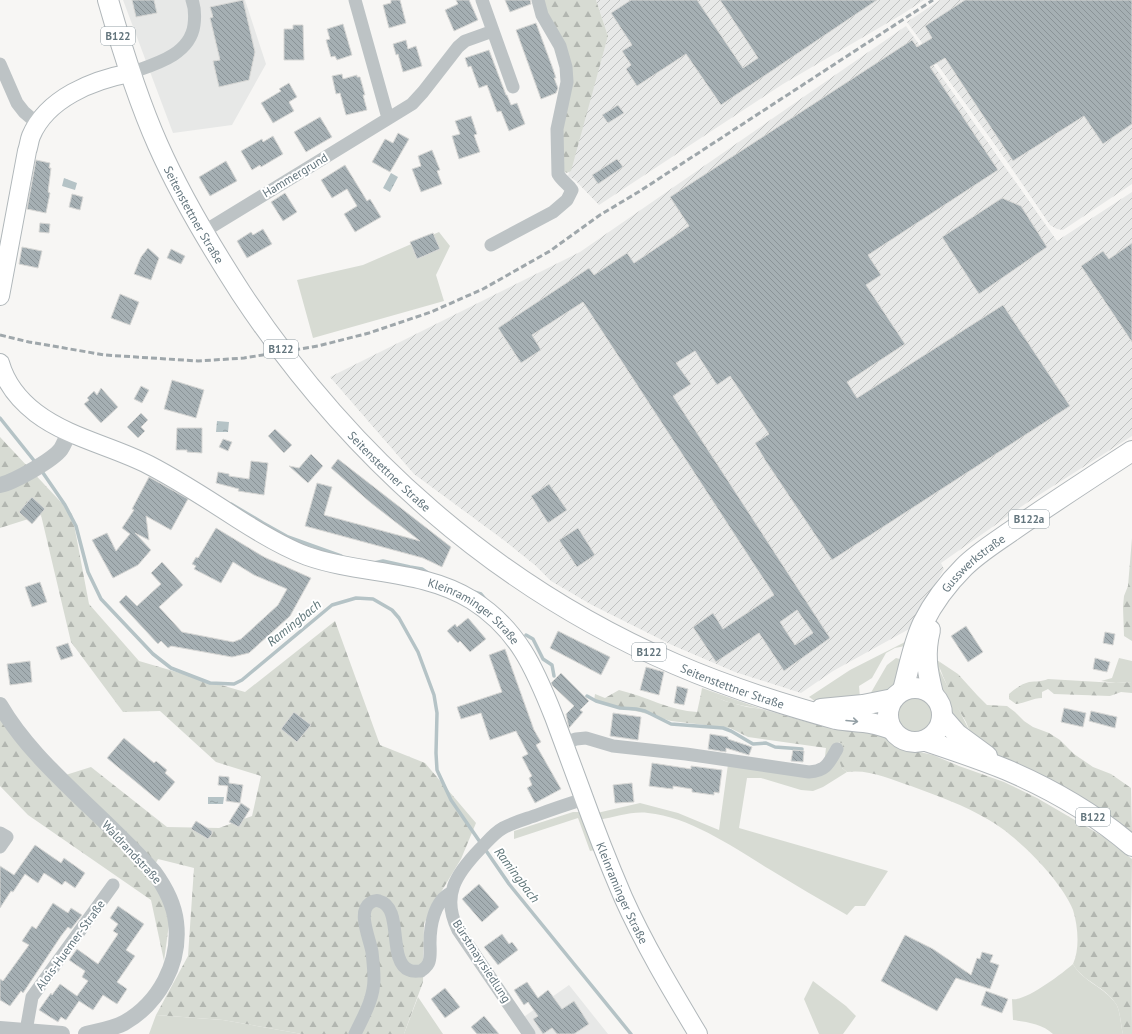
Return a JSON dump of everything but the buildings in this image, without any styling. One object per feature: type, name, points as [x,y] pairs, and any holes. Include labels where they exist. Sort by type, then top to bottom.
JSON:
[{"type":"main road","name":"Seitenstettner Straße","points":[[108,0],[130,73],[157,143],[175,181],[203,232],[255,313],[289,361],[335,416],[392,476],[466,540],[508,571],[561,604],[614,634],[673,663],[742,691],[842,720],[878,724],[892,729]]},
{"type":"main road","points":[[0,296],[31,136],[38,124],[55,104],[69,95],[100,80],[130,73]]},
{"type":"main road","points":[[0,363],[6,380],[23,402],[48,421],[69,432]]},
{"type":"main road","name":"Kleinraminger Straße","points":[[69,432],[150,466],[179,482],[259,533],[305,555],[346,567],[413,577],[457,592],[485,609],[507,630],[523,650],[538,676],[584,799],[624,899],[641,934],[698,1034]]},
{"type":"main road","name":"Gusswerkstraße","points":[[898,695],[919,632],[930,611],[960,570],[1035,515],[1132,452]]},
{"type":"main road","name":"Gusswerkstraße","points":[[933,694],[928,673],[926,654],[938,599]]},
{"type":"main road","name":"B122","points":[[898,695],[913,688],[924,689],[933,694],[939,701],[943,718],[957,734],[1007,770]]},
{"type":"main road","name":"Seitenstettner Straße","points":[[801,709],[856,706],[898,695]]},
{"type":"main road","points":[[892,729],[888,719],[888,709],[898,695]]},
{"type":"main road","points":[[926,741],[940,728],[943,718]]},
{"type":"main road","name":"B122","points":[[892,729],[898,737],[907,741],[916,743],[926,741],[1007,770],[1052,791],[1081,808],[1132,846]]},
{"type":"street","points":[[356,0],[388,118]]},
{"type":"street","points":[[482,0],[513,87]]},
{"type":"street","points":[[491,245],[553,212],[567,200],[572,190],[568,184],[561,180],[558,174],[557,129],[566,87],[566,67],[560,46],[542,15],[538,0]]},
{"type":"street","points":[[130,73],[164,61],[181,49],[193,34],[195,1]]},
{"type":"street","name":"Hammergrund","points":[[203,232],[412,104],[458,47],[465,42],[493,31]]},
{"type":"street","points":[[0,64],[17,103],[24,112],[38,124]]},
{"type":"street","points":[[0,485],[6,484],[51,458],[61,449],[69,432]]},
{"type":"street","name":"Waldrandstraße","points":[[0,706],[28,745],[140,856],[154,872],[164,887],[172,906],[176,922],[175,951],[161,989],[143,1010],[123,1023],[106,1030],[86,1034]]},
{"type":"street","points":[[564,744],[576,739],[586,738],[613,746],[686,754],[809,772],[816,772],[822,769],[829,763],[837,749]]},
{"type":"street","name":"Bürstmayrsiedlung","points":[[529,1034],[458,930],[453,920],[450,908],[451,893],[457,878],[467,863],[492,837],[502,829],[517,822],[584,799]]},
{"type":"street","points":[[0,833],[7,837],[0,847]]},
{"type":"street","name":"Alois-Huemer-Straße","points":[[26,1031],[32,997],[113,885]]},
{"type":"street","points":[[355,1034],[373,994],[374,980],[372,952],[364,919],[365,910],[368,904],[373,901],[378,901],[386,904],[391,912],[403,966],[409,970],[421,971],[426,967],[430,960],[431,924],[442,900],[451,893]]},
{"type":"street","points":[[0,1029],[62,1034]]},
{"type":"shaded area","points":[[123,0],[245,0],[266,64],[232,125],[173,133]]},
{"type":"shaded area","points":[[596,0],[924,0],[783,84],[599,205],[576,181],[568,176],[608,36]]},
{"type":"shaded area","points":[[940,0],[1132,0],[1132,184],[1063,230],[1057,229],[1050,225],[1008,163],[907,22]]},
{"type":"shaded area","points":[[906,26],[1057,241],[1132,192],[1132,436],[1028,502],[941,563],[944,569],[911,628],[833,671],[801,693],[735,672],[672,645],[592,605],[551,581],[536,566],[505,541],[414,474],[330,377],[580,252]]},
{"type":"shaded area","points":[[569,985],[608,1034],[527,1034],[518,1021]]},
{"type":"green space","points":[[542,0],[596,0],[608,36],[571,171],[567,173],[563,171],[560,134],[570,84]]},
{"type":"green space","points":[[439,232],[450,246],[436,275],[444,301],[313,338],[297,280],[363,265]]},
{"type":"green space","points":[[0,437],[72,514],[89,604],[139,661],[245,692],[335,621],[380,745],[425,763],[476,823],[461,859],[435,902],[424,924],[423,982],[404,1034],[302,1034],[223,1020],[156,1015],[188,956],[194,868],[158,859],[150,874],[171,909],[164,961],[151,900],[28,815],[0,786],[0,705],[53,779],[91,767],[167,827],[219,828],[252,816],[261,776],[216,762],[160,711],[123,712],[71,642],[41,515],[0,528]]},
{"type":"green space","points":[[1132,538],[1132,641],[1124,636],[1123,607],[1124,596],[1128,586]]},
{"type":"green space","points":[[912,636],[910,645],[895,648],[886,653],[872,678],[859,686],[860,698],[869,696],[887,665],[896,658],[904,660],[904,669],[901,679],[890,693],[875,698],[831,704],[816,702],[809,697],[850,670],[903,643]]},
{"type":"green space","points":[[1119,658],[1132,661],[1132,682],[1116,683],[1101,681],[1112,678]]},
{"type":"green space","points":[[935,659],[940,662],[940,671],[970,732],[1009,761],[986,750],[949,711],[943,695]]},
{"type":"green space","points":[[940,662],[958,674],[987,705],[1007,706],[1033,727],[1049,733],[1060,740],[1074,754],[1093,767],[1111,774],[1131,788],[1132,833],[1082,798],[1001,757],[987,748],[970,732],[953,700],[938,664]]},
{"type":"green space","points":[[1048,679],[1116,683],[1132,682],[1132,693],[1121,692],[1110,696],[1054,694],[1048,689],[1042,692],[1042,698],[1023,703],[1016,704],[1009,699],[1009,694],[1023,684]]},
{"type":"green space","points":[[702,688],[762,709],[734,704],[710,695],[701,694]]},
{"type":"green space","points":[[619,690],[678,709],[697,712],[701,694],[709,694],[725,701],[747,707],[762,709],[807,722],[839,725],[884,735],[896,744],[907,749],[933,755],[1004,782],[1037,798],[1104,837],[1132,859],[1132,1034],[1123,1034],[1118,1010],[1112,998],[1082,975],[1073,964],[1077,951],[1077,930],[1073,910],[1067,898],[1049,873],[1025,847],[1000,827],[960,805],[911,786],[871,773],[855,771],[847,772],[842,768],[838,757],[844,744],[838,742],[832,752],[826,748],[748,737],[730,728],[671,721],[594,701],[595,694],[605,698]]},
{"type":"green space","points":[[911,696],[919,696],[929,701],[933,708],[933,722],[929,729],[919,734],[911,734],[901,729],[899,726],[896,719],[896,711],[901,701],[904,699]]},
{"type":"green space","points":[[838,742],[844,744],[842,768],[847,772],[823,787],[813,791],[801,790],[761,778],[747,778],[739,828],[888,871],[865,906],[855,906],[847,915],[711,834],[680,820],[642,813],[599,820],[597,813],[640,803],[678,813],[719,830],[729,757],[808,769],[824,764],[826,748]]},
{"type":"green space","points":[[573,812],[582,812],[596,850],[590,851],[578,818],[514,839],[514,831]]},
{"type":"green space","points":[[1073,964],[1082,975],[1112,998],[1117,1006],[1123,1034],[1053,1034],[1040,1026],[1013,1020],[1012,999],[1018,999],[1034,992],[1053,980]]},
{"type":"green space","points":[[813,981],[846,1006],[856,1016],[843,1034],[819,1034],[804,999]]},
{"type":"green space","points":[[418,997],[443,1034],[404,1034]]},
{"type":"green space","points":[[156,1015],[223,1020],[302,1034],[149,1034]]},
{"type":"water","points":[[391,173],[398,177],[390,192],[383,188]]},
{"type":"water","points":[[64,178],[77,183],[75,190],[62,186]]},
{"type":"water","points":[[217,421],[229,422],[228,432],[216,432]]},
{"type":"water","points":[[208,797],[224,797],[223,804],[208,804]]},
{"type":"waterway","name":"Ramingbach","points":[[0,418],[36,463]]},
{"type":"waterway","name":"Ramingbach","points":[[41,470],[65,505],[76,526],[88,572],[101,599],[153,654],[171,668],[210,683],[234,684],[242,680],[332,605],[356,598],[373,599],[392,610],[399,618],[418,652],[434,695],[437,713],[437,770],[451,800],[509,884],[631,1034]]},
{"type":"waterway","points":[[231,504],[288,537],[341,556]]},
{"type":"waterway","points":[[374,563],[383,561],[422,569],[428,573]]},
{"type":"waterway","points":[[474,592],[481,594],[486,600]]},
{"type":"waterway","points":[[526,635],[533,639],[543,659],[552,665],[554,676]]},
{"type":"waterway","points":[[587,696],[596,701],[620,708],[645,711],[671,724],[723,728],[753,744],[766,743],[775,747],[802,749]]},
{"type":"railway","points":[[0,335],[29,342],[105,355],[198,361],[244,358],[318,346],[369,333],[431,312],[483,289],[550,251],[600,215],[640,191],[933,0]]}]
